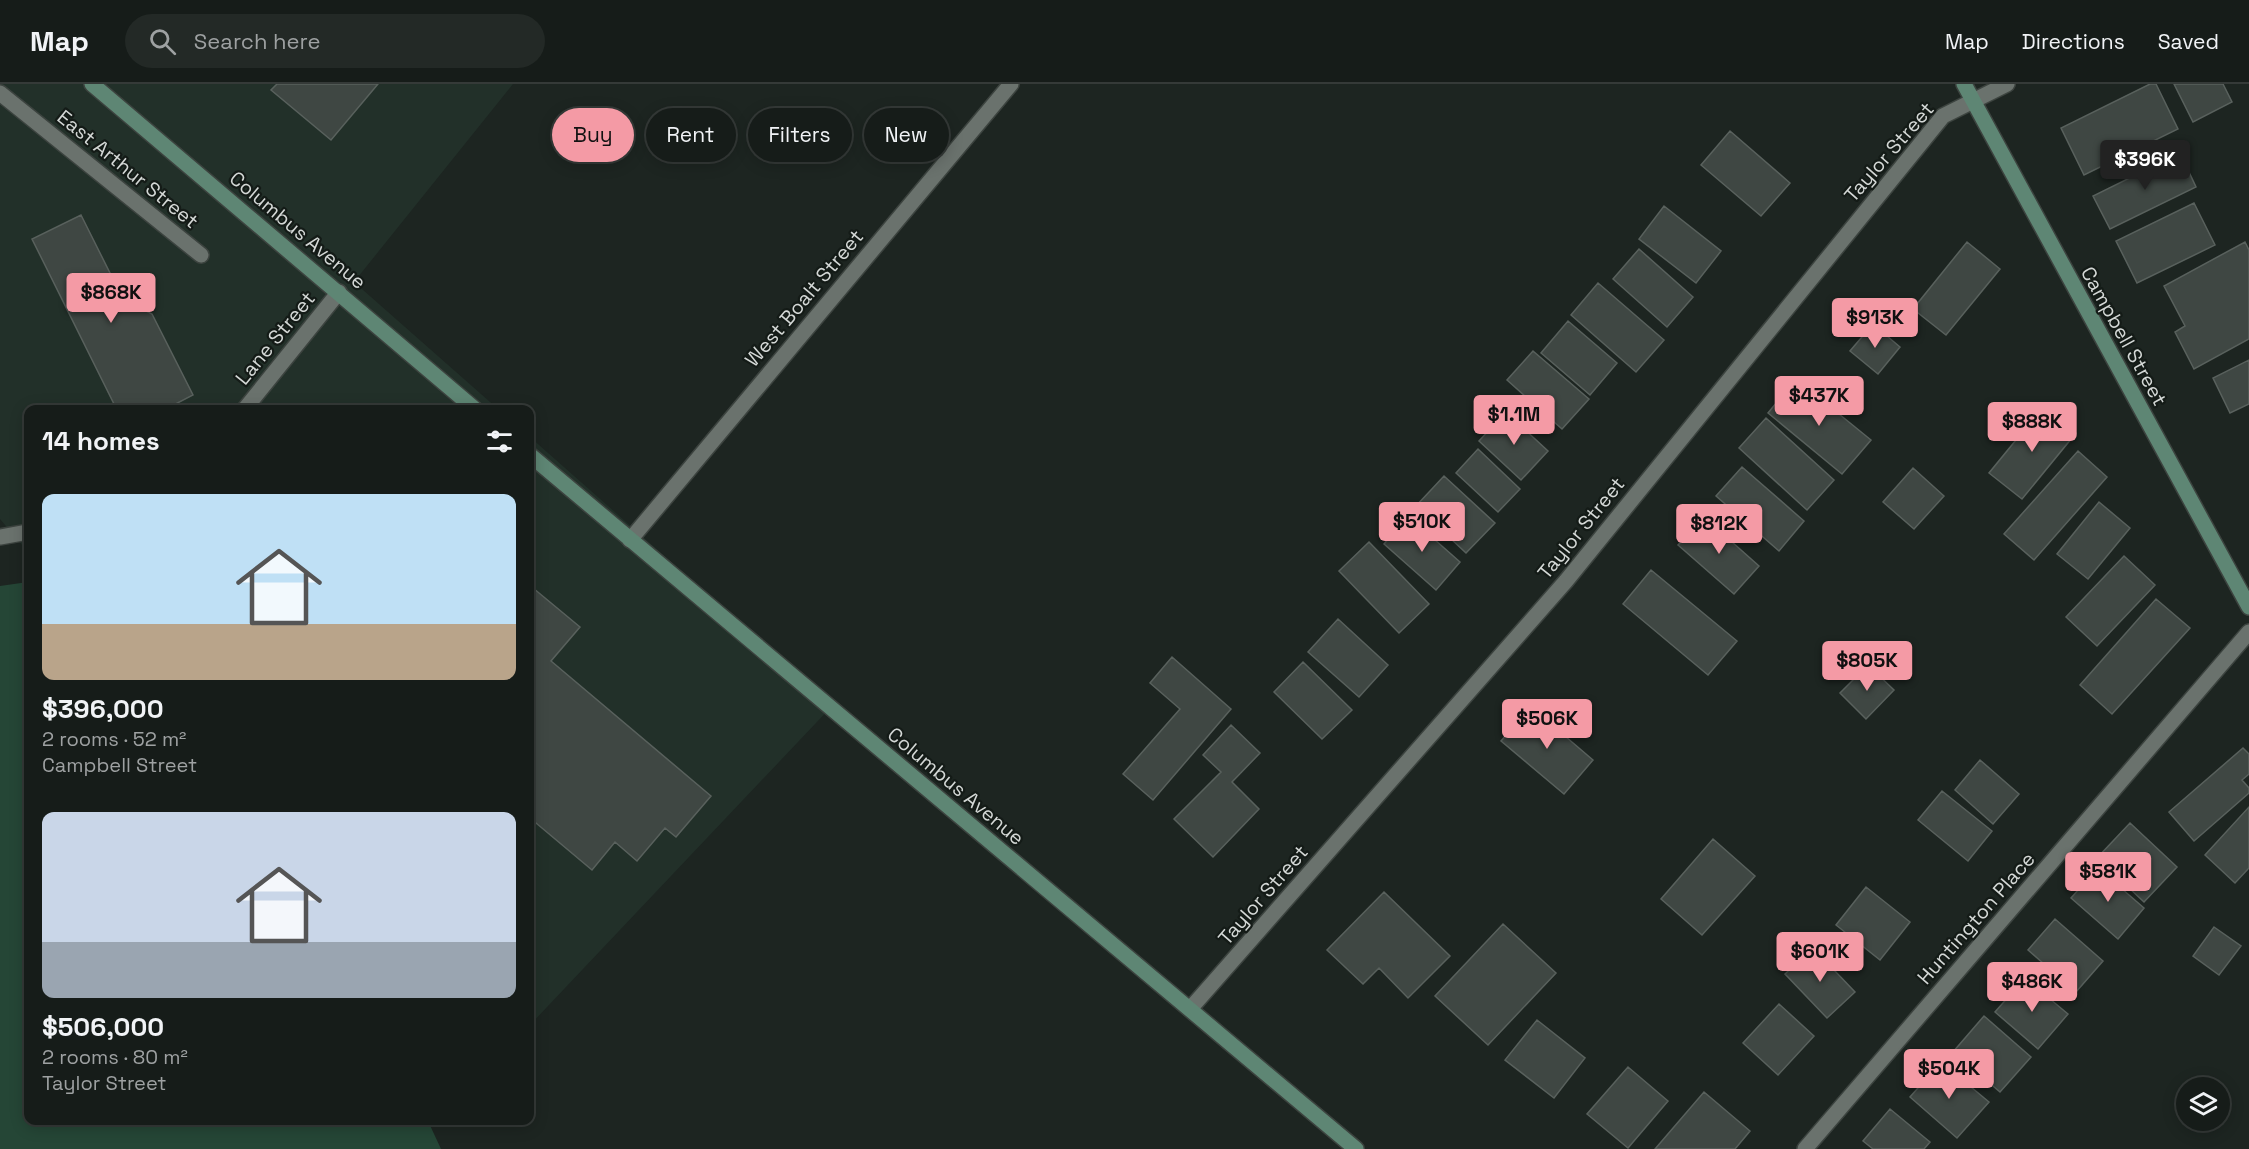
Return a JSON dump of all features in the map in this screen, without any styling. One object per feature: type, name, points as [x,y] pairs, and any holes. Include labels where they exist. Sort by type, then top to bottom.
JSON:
[{"type":"main road","name":"Columbus Avenue","points":[[92,84],[470,405]]},
{"type":"main road","name":"Campbell Street","points":[[1964,84],[2249,607]]},
{"type":"main road","name":"Columbus Avenue","points":[[534,458],[1356,1149]]},
{"type":"street","name":"West Boalt Street","points":[[630,540],[1011,84]]},
{"type":"street","name":"Taylor Street","points":[[1191,1009],[1566,581],[1943,116],[2007,84]]},
{"type":"street","name":"East Arthur Street","points":[[0,93],[201,255]]},
{"type":"street","name":"Lane Street","points":[[248,405],[339,292]]},
{"type":"street","points":[[0,537],[24,533]]},
{"type":"street","name":"Huntington Place","points":[[1805,1149],[2249,632]]},
{"type":"shaded area","points":[[0,84],[513,84],[354,282],[493,405],[24,405],[24,547],[0,519]]},
{"type":"shaded area","points":[[534,441],[833,705],[534,1021]]},
{"type":"green space","points":[[24,583],[24,1125],[430,1125],[441,1149],[0,1149],[0,586]]},
{"type":"building","points":[[277,84],[378,84],[331,140],[271,90]]},
{"type":"building","points":[[2150,84],[2156,84],[2178,129],[2084,175],[2061,128]]},
{"type":"building","points":[[2174,84],[2223,84],[2232,102],[2193,122]]},
{"type":"building","points":[[1730,131],[1790,183],[1761,216],[1701,165]]},
{"type":"building","points":[[2180,153],[2196,187],[2110,229],[2093,196]]},
{"type":"building","points":[[2194,203],[2215,245],[2137,283],[2116,241]]},
{"type":"building","points":[[1664,206],[1721,251],[1696,283],[1639,239]]},
{"type":"building","points":[[81,215],[123,299],[152,314],[193,395],[174,405],[115,405],[32,239]]},
{"type":"building","points":[[1967,242],[2000,269],[1946,335],[1913,309]]},
{"type":"building","points":[[2245,242],[2249,250],[2249,339],[2194,369],[2175,332],[2185,326],[2164,286]]},
{"type":"building","points":[[1639,249],[1693,297],[1667,327],[1613,279]]},
{"type":"building","points":[[1598,283],[1664,340],[1636,372],[1571,315]]},
{"type":"building","points":[[1568,321],[1617,363],[1590,395],[1541,353]]},
{"type":"building","points":[[1873,324],[1900,347],[1878,374],[1850,351]]},
{"type":"building","points":[[1533,351],[1589,399],[1562,429],[1507,380]]},
{"type":"building","points":[[2249,360],[2249,404],[2230,413],[2213,378]]},
{"type":"building","points":[[1796,379],[1871,440],[1842,474],[1768,413]]},
{"type":"building","points":[[2043,407],[2076,433],[2022,499],[1989,473]]},
{"type":"building","points":[[1506,412],[1548,451],[1521,480],[1479,441]]},
{"type":"building","points":[[1766,418],[1834,480],[1807,510],[1739,448]]},
{"type":"building","points":[[1478,449],[1520,489],[1498,512],[1456,473]]},
{"type":"building","points":[[2078,451],[2107,477],[2034,560],[2004,534]]},
{"type":"building","points":[[1742,467],[1804,521],[1779,551],[1716,496]]},
{"type":"building","points":[[1913,468],[1944,496],[1914,529],[1883,502]]},
{"type":"building","points":[[1444,476],[1495,523],[1466,553],[1416,506]]},
{"type":"building","points":[[2099,502],[2130,528],[2088,579],[2057,554]]},
{"type":"building","points":[[1408,516],[1460,562],[1436,590],[1384,544]]},
{"type":"building","points":[[1704,517],[1759,566],[1734,594],[1678,545]]},
{"type":"building","points":[[1369,542],[1429,604],[1399,633],[1339,571]]},
{"type":"building","points":[[2124,556],[2155,585],[2097,646],[2066,617]]},
{"type":"building","points":[[1651,570],[1737,641],[1708,675],[1623,604]]},
{"type":"building","points":[[534,589],[580,627],[551,661],[711,796],[676,837],[665,828],[637,861],[615,842],[592,870],[534,821]]},
{"type":"building","points":[[2156,599],[2190,628],[2112,714],[2080,685]]},
{"type":"building","points":[[1338,619],[1388,665],[1359,697],[1308,652]]},
{"type":"building","points":[[1172,657],[1231,709],[1153,800],[1123,774],[1180,709],[1150,683]]},
{"type":"building","points":[[1303,662],[1352,710],[1322,739],[1274,692]]},
{"type":"building","points":[[1868,665],[1894,690],[1866,719],[1840,693]]},
{"type":"building","points":[[1531,707],[1593,760],[1564,794],[1501,741]]},
{"type":"building","points":[[1231,725],[1260,753],[1232,782],[1259,809],[1213,857],[1174,819],[1221,772],[1203,755]]},
{"type":"building","points":[[2243,748],[2249,754],[2249,774],[2242,780],[2249,788],[2249,793],[2194,841],[2169,812]]},
{"type":"building","points":[[1980,760],[2019,794],[1993,824],[1955,790]]},
{"type":"building","points":[[1942,791],[1992,831],[1968,861],[1918,820]]},
{"type":"building","points":[[2249,807],[2249,868],[2235,883],[2205,855]]},
{"type":"building","points":[[2130,823],[2177,867],[2144,902],[2097,858]]},
{"type":"building","points":[[1713,839],[1755,876],[1702,935],[1661,899]]},
{"type":"building","points":[[2098,868],[2144,908],[2118,939],[2071,898]]},
{"type":"building","points":[[1866,887],[1910,922],[1880,960],[1836,925]]},
{"type":"building","points":[[1384,892],[1450,956],[1408,998],[1379,968],[1363,984],[1327,950]]},
{"type":"building","points":[[2055,919],[2103,961],[2076,992],[2028,950]]},
{"type":"building","points":[[1503,924],[1556,973],[1488,1045],[1435,996]]},
{"type":"building","points":[[2214,927],[2241,946],[2219,975],[2193,956]]},
{"type":"building","points":[[1813,948],[1855,992],[1827,1018],[1785,974]]},
{"type":"building","points":[[2025,978],[2068,1014],[2038,1049],[1995,1012]]},
{"type":"building","points":[[1779,1004],[1814,1036],[1778,1075],[1743,1043]]},
{"type":"building","points":[[1984,1016],[2031,1057],[2000,1092],[1953,1052]]},
{"type":"building","points":[[1537,1020],[1585,1058],[1554,1098],[1505,1060]]},
{"type":"building","points":[[1941,1062],[1989,1102],[1957,1138],[1910,1097]]},
{"type":"building","points":[[1628,1067],[1668,1101],[1628,1148],[1587,1114]]},
{"type":"building","points":[[1704,1092],[1750,1131],[1735,1149],[1655,1149]]},
{"type":"building","points":[[1890,1109],[1930,1142],[1924,1149],[1873,1149],[1863,1141]]}]
